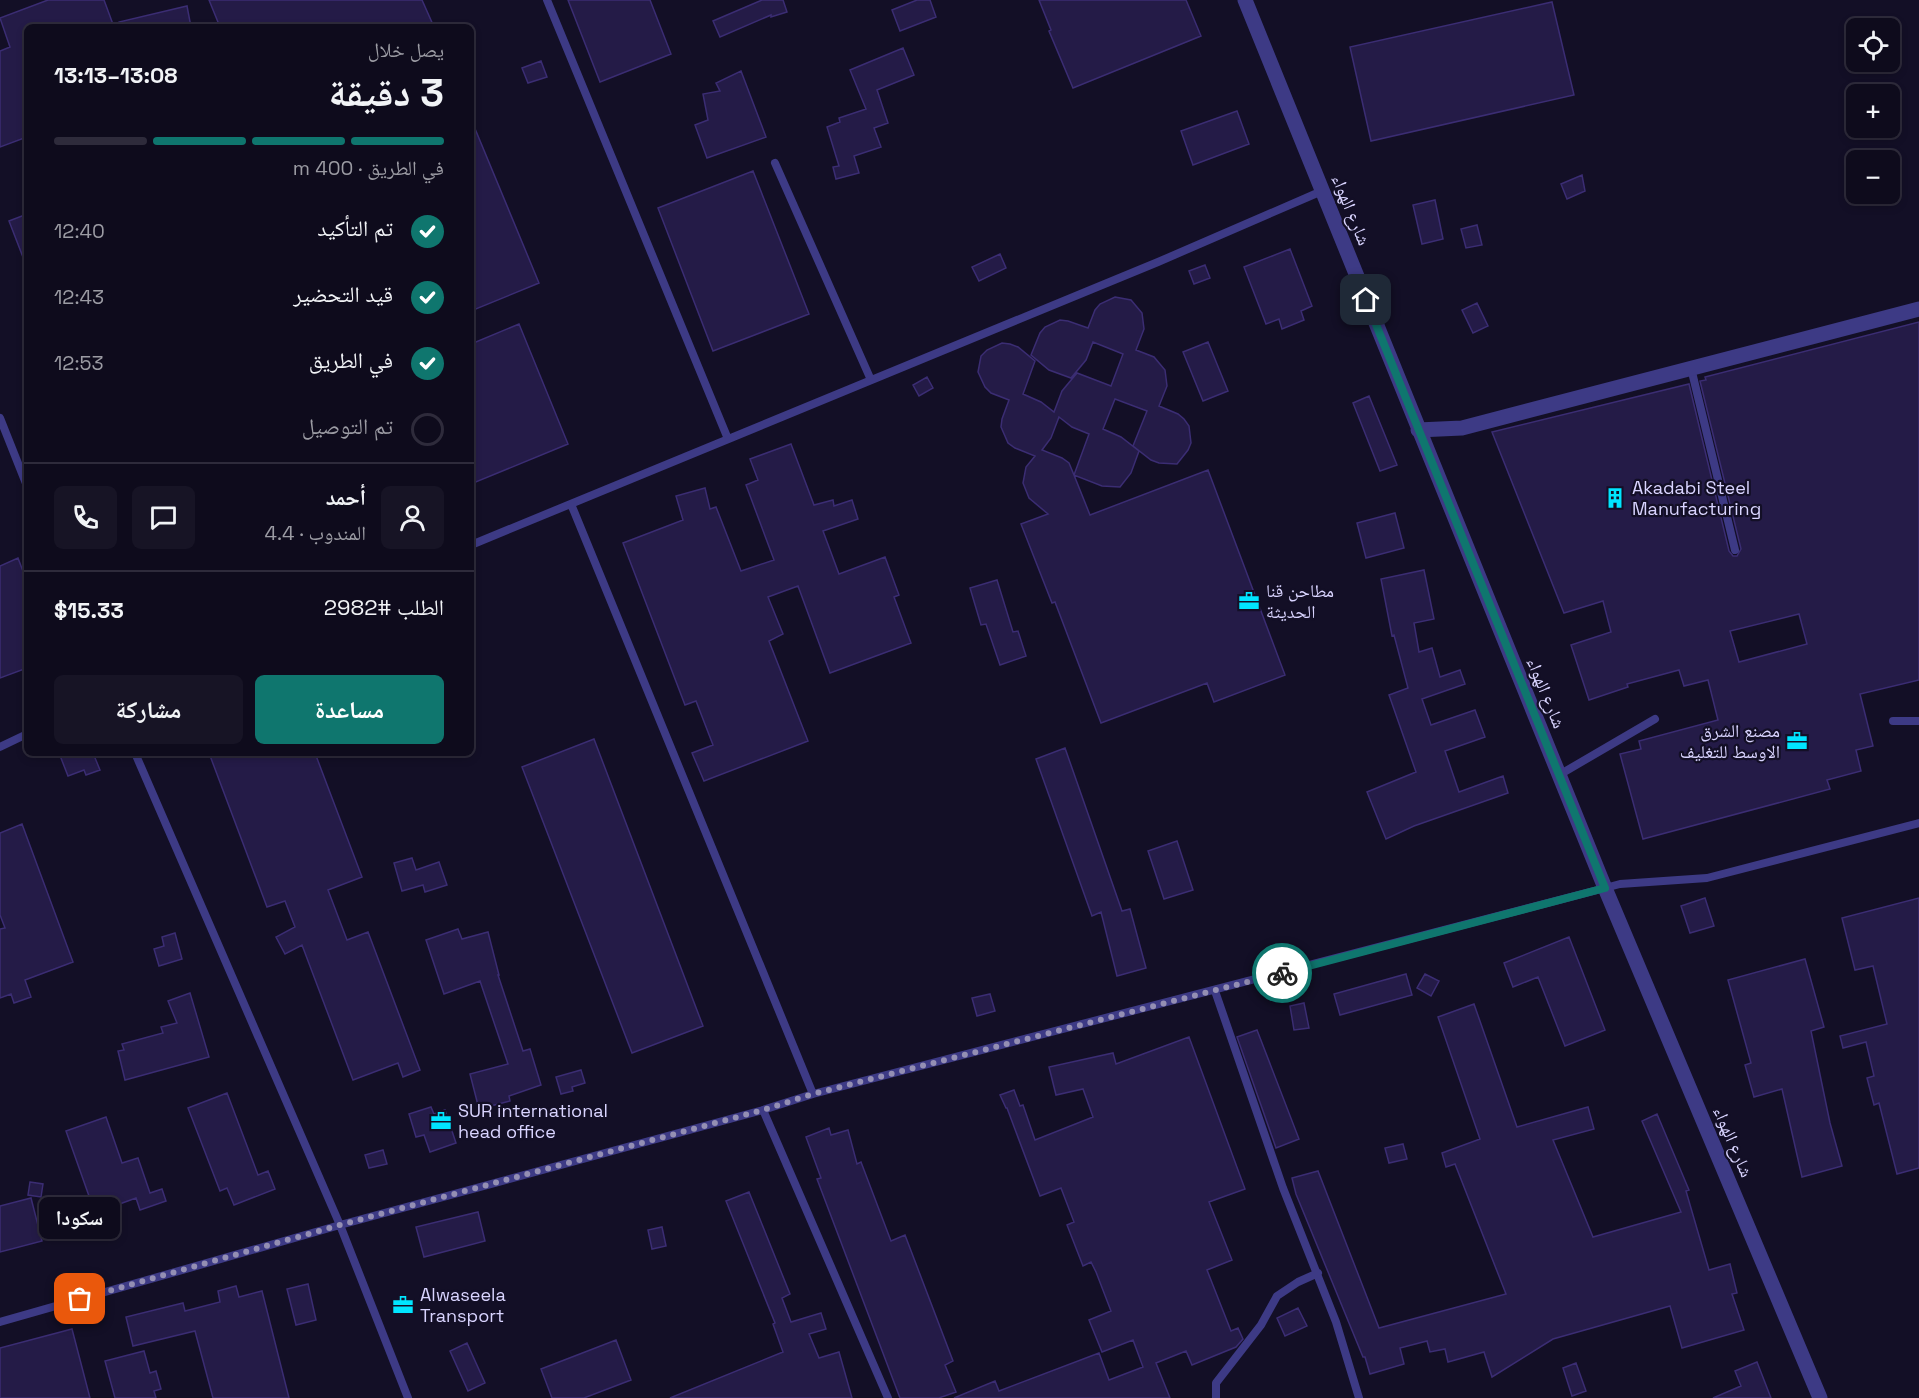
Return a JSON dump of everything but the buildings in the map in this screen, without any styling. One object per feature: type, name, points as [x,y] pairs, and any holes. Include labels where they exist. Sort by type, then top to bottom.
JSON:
[{"type":"street","name":"شارع الهواء","points":[[1245,0],[1605,888],[1820,1398]]},
{"type":"street","points":[[1418,430],[1462,428],[1919,309]]},
{"type":"lane","points":[[547,0],[728,439]]},
{"type":"lane","points":[[775,163],[871,380]]},
{"type":"lane","points":[[474,544],[1158,262],[1323,191]]},
{"type":"lane","points":[[1691,367],[1735,550]]},
{"type":"lane","points":[[0,418],[24,478]]},
{"type":"lane","points":[[572,504],[813,1094]]},
{"type":"lane","points":[[1559,775],[1655,719]]},
{"type":"lane","points":[[1893,721],[1919,721]]},
{"type":"lane","points":[[0,747],[24,735]]},
{"type":"lane","points":[[136,756],[340,1225],[408,1398]]},
{"type":"lane","points":[[0,1322],[340,1225],[763,1110],[813,1094],[1620,884],[1707,878],[1919,823]]},
{"type":"lane","points":[[1215,991],[1283,1188],[1336,1322],[1359,1398]]},
{"type":"lane","points":[[763,1110],[888,1398]]},
{"type":"lane","points":[[1216,1398],[1216,1383],[1261,1324],[1277,1296],[1298,1282],[1318,1273]]},
{"type":"way so far","points":[[80,1299],[340,1225],[763,1110],[813,1094],[1282,973]]},
{"type":"place","name":"Akadabi Steel Manufacturing","points":[[1615,498]]},
{"type":"place","name":"مطاحن قنا الحديثة","points":[[1249,601]]},
{"type":"place","name":"مصنع الشرق الاوسط للتغليف","points":[[1797,741]]},
{"type":"place","name":"SUR international head office","points":[[441,1121]]},
{"type":"place","name":"سكودا","points":[[80,1299]]},
{"type":"place","name":"Alwaseela Transport","points":[[403,1305]]},
{"type":"route","points":[[1282,973],[1605,888],[1366,300]]}]
